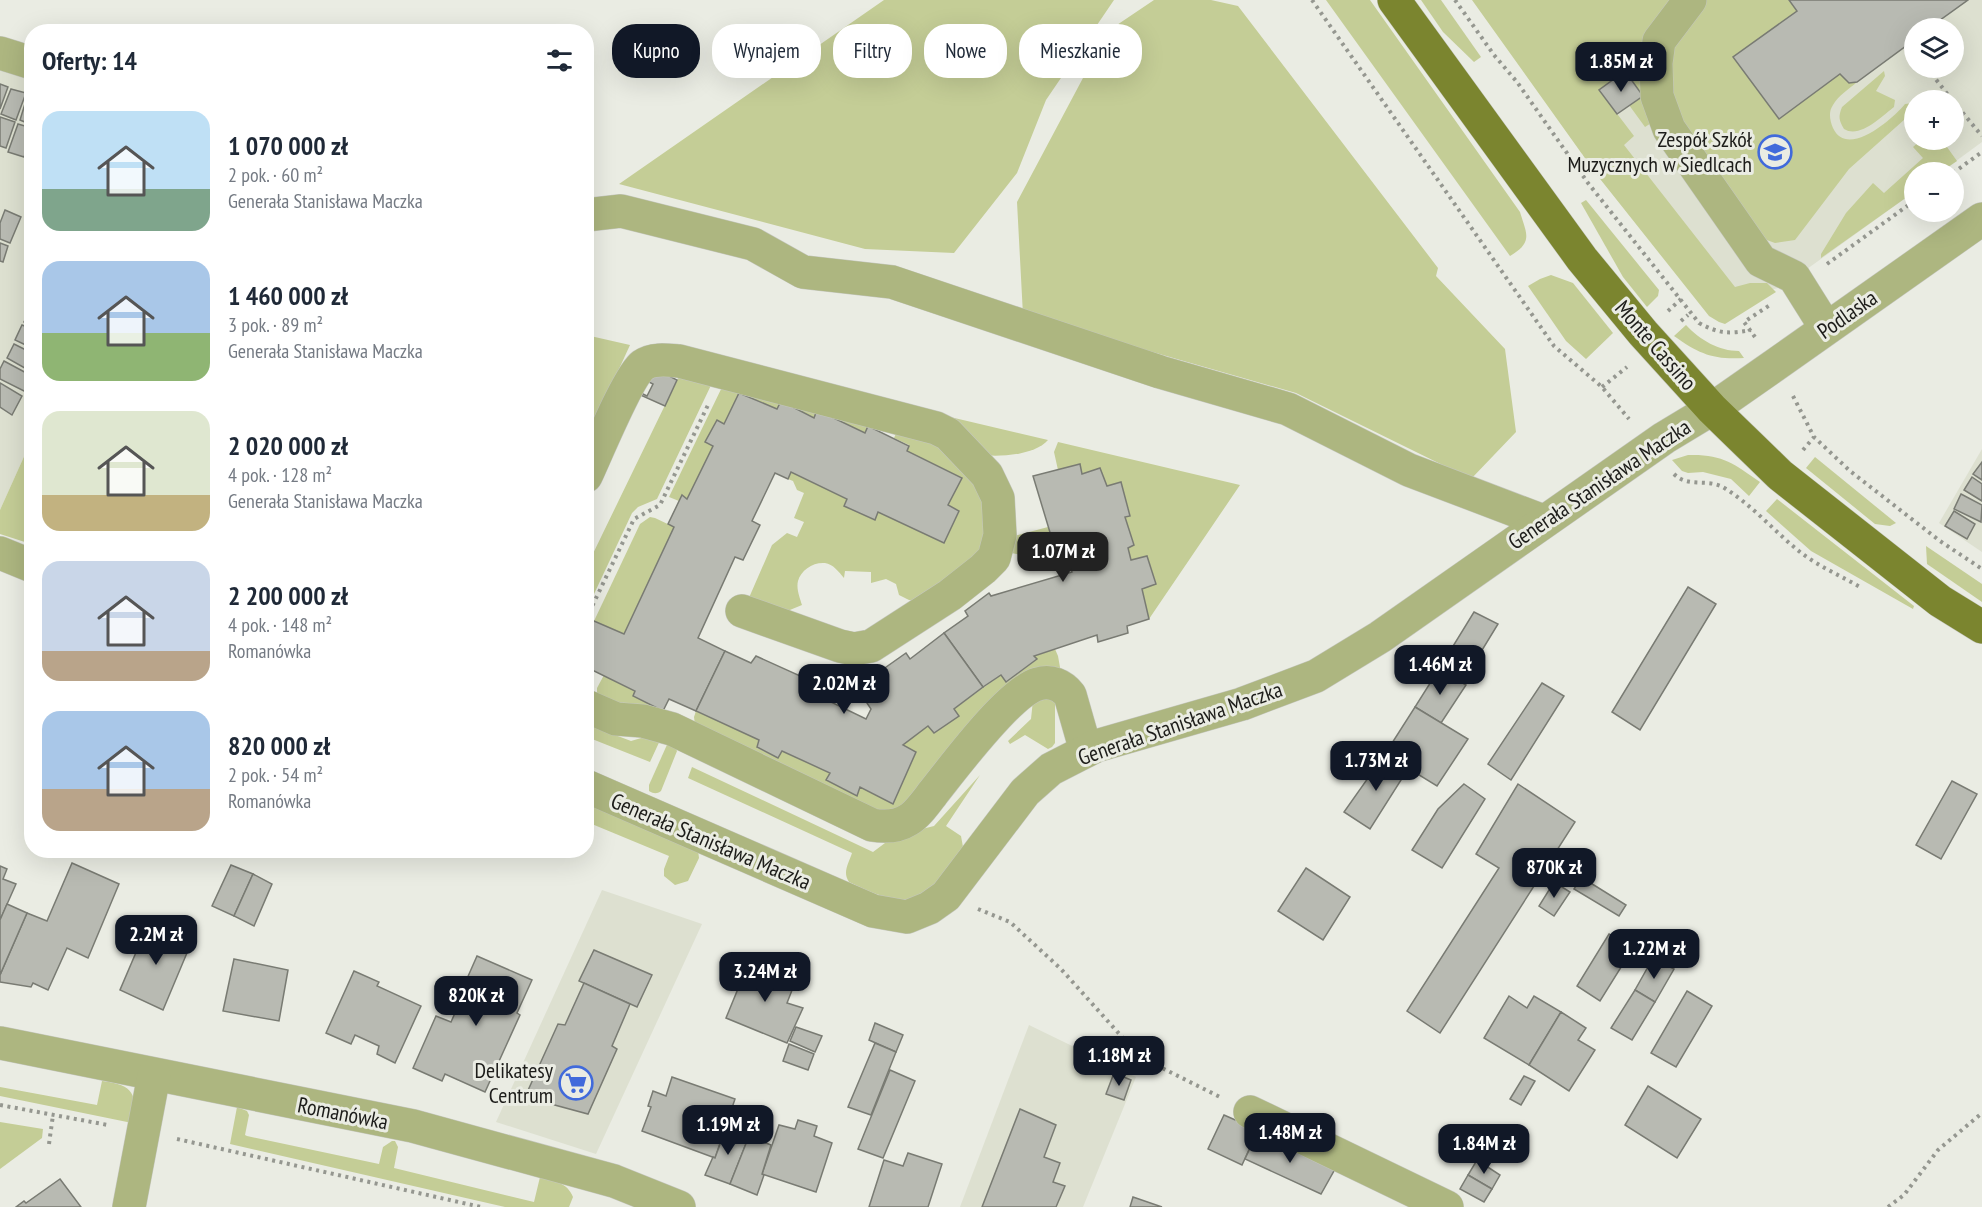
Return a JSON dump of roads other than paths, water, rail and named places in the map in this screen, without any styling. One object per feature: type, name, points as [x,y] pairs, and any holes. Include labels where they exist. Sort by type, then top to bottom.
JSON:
[{"type":"main road","name":"Monte Cassino","points":[[1394,0],[1582,259],[1648,340],[1712,409],[1780,475],[1940,601],[1982,627]]},
{"type":"street","points":[[1690,0],[1659,41],[1656,63],[1657,96],[1669,129],[1761,261],[1794,277],[1826,328]]},
{"type":"street","points":[[0,53],[24,60]]},
{"type":"street","points":[[594,214],[621,211],[753,244],[802,272],[892,282],[1160,372],[1288,409],[1409,470],[1543,521]]},
{"type":"street","name":"Podlaska","points":[[1712,409],[1982,219]]},
{"type":"street","points":[[594,459],[635,373],[643,365],[660,360],[679,361],[936,428],[948,434],[987,475],[998,498],[1000,535],[994,558],[950,595],[872,646],[854,649],[840,646],[742,611]]},
{"type":"street","name":"Generała Stanisława Maczka","points":[[594,789],[873,911],[908,917],[930,908],[946,896],[1025,792],[1051,769],[1096,746],[1242,704],[1316,676],[1380,637],[1543,521],[1574,503],[1664,438],[1712,409]]},
{"type":"street","points":[[0,553],[24,563]]},
{"type":"street","points":[[594,709],[616,718],[643,721],[672,729],[872,825],[884,828],[908,820],[923,805],[992,720],[1023,693],[1038,684],[1054,683],[1064,688],[1070,695],[1086,751]]},
{"type":"street","name":"Romanówka","points":[[0,1043],[413,1126],[614,1181],[679,1207]]},
{"type":"street","points":[[129,1207],[154,1075]]},
{"type":"street","points":[[1250,1112],[1447,1207]]},
{"type":"place","name":"Zespół Szkół Muzycznych w Siedlcach","points":[[1775,152]]},
{"type":"place","name":"Delikatesy Centrum","points":[[576,1083]]}]
